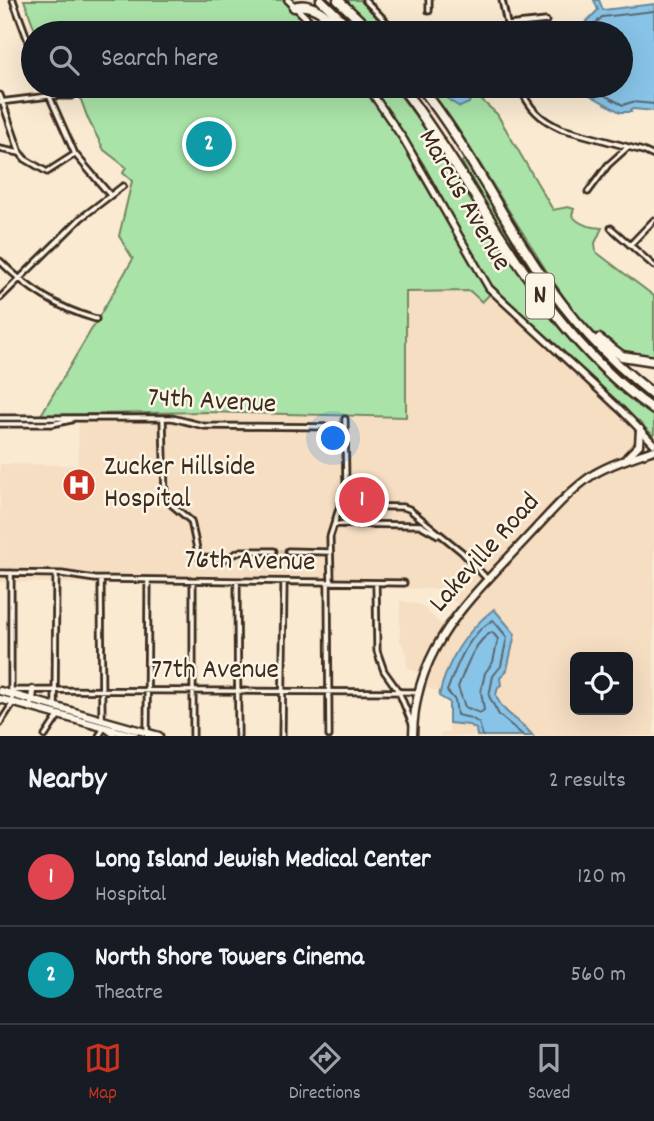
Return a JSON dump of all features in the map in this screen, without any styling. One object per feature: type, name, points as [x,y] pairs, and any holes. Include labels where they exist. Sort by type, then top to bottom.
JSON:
[{"type":"highway","points":[[321,0],[343,21]]},
{"type":"highway","points":[[338,0],[360,21]]},
{"type":"highway","points":[[291,4],[310,5],[330,21]]},
{"type":"highway","name":"N","points":[[408,98],[422,114],[531,283],[556,317],[603,368],[654,410]]},
{"type":"highway","name":"N","points":[[429,98],[467,151],[553,292],[602,349],[654,395]]},
{"type":"highway","points":[[553,292],[612,350],[634,360],[654,361]]},
{"type":"main road","points":[[291,4],[309,21]]},
{"type":"main road","name":"Marcus Avenue","points":[[375,98],[404,140],[489,288],[654,444]]},
{"type":"main road","points":[[622,461],[639,445],[640,429]]},
{"type":"main road","name":"Lakeville Road","points":[[413,736],[418,692],[430,657],[442,634],[461,608],[569,495],[593,475],[654,450]]},
{"type":"main road","points":[[32,702],[33,690]]},
{"type":"main road","points":[[0,691],[11,692],[57,712],[135,736]]},
{"type":"main road","points":[[0,699],[101,720],[147,735],[159,736]]},
{"type":"street","points":[[13,0],[21,22]]},
{"type":"street","points":[[365,0],[385,21]]},
{"type":"street","points":[[374,0],[374,9]]},
{"type":"street","points":[[429,0],[429,11]]},
{"type":"street","points":[[502,0],[507,21]]},
{"type":"street","points":[[532,21],[546,21]]},
{"type":"street","points":[[0,95],[20,153],[25,159],[47,172],[75,154]]},
{"type":"street","points":[[1,102],[33,98]]},
{"type":"street","points":[[50,98],[75,154],[110,195]]},
{"type":"street","points":[[526,98],[532,109],[549,124],[562,130],[654,156]]},
{"type":"street","points":[[588,192],[608,165],[628,147]]},
{"type":"street","points":[[0,149],[20,153]]},
{"type":"street","points":[[0,298],[80,218],[122,186]]},
{"type":"street","points":[[630,245],[654,220]]},
{"type":"street","points":[[611,228],[654,265]]},
{"type":"street","points":[[0,261],[19,279],[51,302],[74,313],[96,319]]},
{"type":"street","name":"74th Avenue","points":[[0,418],[172,418],[204,426],[345,427]]},
{"type":"street","name":"74th Avenue","points":[[0,425],[52,424],[77,418]]},
{"type":"street","points":[[163,418],[165,499],[191,521],[199,558],[225,559],[241,551],[274,551]]},
{"type":"street","points":[[328,736],[329,552],[330,537],[346,486],[345,419]]},
{"type":"street","points":[[340,506],[406,507],[461,552],[488,580]]},
{"type":"street","points":[[335,524],[420,525],[446,539]]},
{"type":"street","points":[[288,551],[329,552]]},
{"type":"street","points":[[0,573],[56,574],[57,712],[45,736]]},
{"type":"street","points":[[0,723],[13,703],[11,573]]},
{"type":"street","name":"76th Avenue","points":[[56,574],[101,580],[404,583]]},
{"type":"street","points":[[101,580],[101,720],[104,728],[115,736]]},
{"type":"street","points":[[147,735],[148,580]]},
{"type":"street","points":[[193,581],[193,736]]},
{"type":"street","points":[[237,582],[238,736]]},
{"type":"street","points":[[282,736],[284,582]]},
{"type":"street","points":[[376,583],[377,651],[384,671],[399,692],[413,727]]},
{"type":"street","name":"77th Avenue","points":[[11,692],[418,692]]},
{"type":"street","points":[[99,736],[104,728]]},
{"type":"shaded area","points":[[406,292],[492,292],[640,429],[640,440],[625,459],[654,450],[654,736],[440,736],[440,733],[449,732],[449,702],[439,696],[439,692],[421,682],[424,674],[407,668],[406,651],[403,643],[400,643],[400,601],[421,605],[446,629],[461,608],[441,589],[0,582],[0,464],[78,465],[79,414],[204,412],[406,417]]},
{"type":"green space","points":[[24,0],[288,0],[310,21],[32,21]]},
{"type":"green space","points":[[346,0],[363,0],[385,21],[368,21]]},
{"type":"green space","points":[[80,98],[376,98],[492,292],[482,302],[470,291],[406,292],[406,417],[204,412],[41,415],[133,259],[119,236],[132,181],[123,173],[126,167],[104,150]]},
{"type":"green space","points":[[380,98],[402,98],[441,150],[531,291],[557,325],[605,378],[654,416],[654,436],[499,295],[486,279],[424,165]]},
{"type":"green space","points":[[436,98],[479,98],[497,114],[553,210],[568,207],[574,209],[572,215],[578,221],[602,228],[595,243],[596,252],[654,296],[654,358],[622,353],[607,344],[578,315],[552,280]]},
{"type":"green space","points":[[464,159],[561,308],[616,369],[654,401],[654,405],[594,355],[544,295],[501,230],[462,162]]},
{"type":"water","points":[[594,0],[599,0],[603,10],[654,4],[654,111],[633,109],[631,112],[620,112],[595,98],[633,98],[633,21],[587,21],[598,10]]},
{"type":"water","points":[[448,98],[471,98],[469,103],[460,107]]},
{"type":"water","points":[[494,609],[515,634],[507,670],[500,678],[501,685],[496,695],[507,712],[533,736],[477,736],[476,729],[469,725],[449,723],[449,702],[439,696],[447,671],[459,648],[466,637]]},
{"type":"tunnel","points":[[274,551],[288,551]]},
{"type":"place","name":"North Shore Towers Cinema","points":[[209,144]]},
{"type":"place","name":"Zucker Hillside Hospital","points":[[79,485]]},
{"type":"place","name":"Long Island Jewish Medical Center","points":[[362,500]]}]
